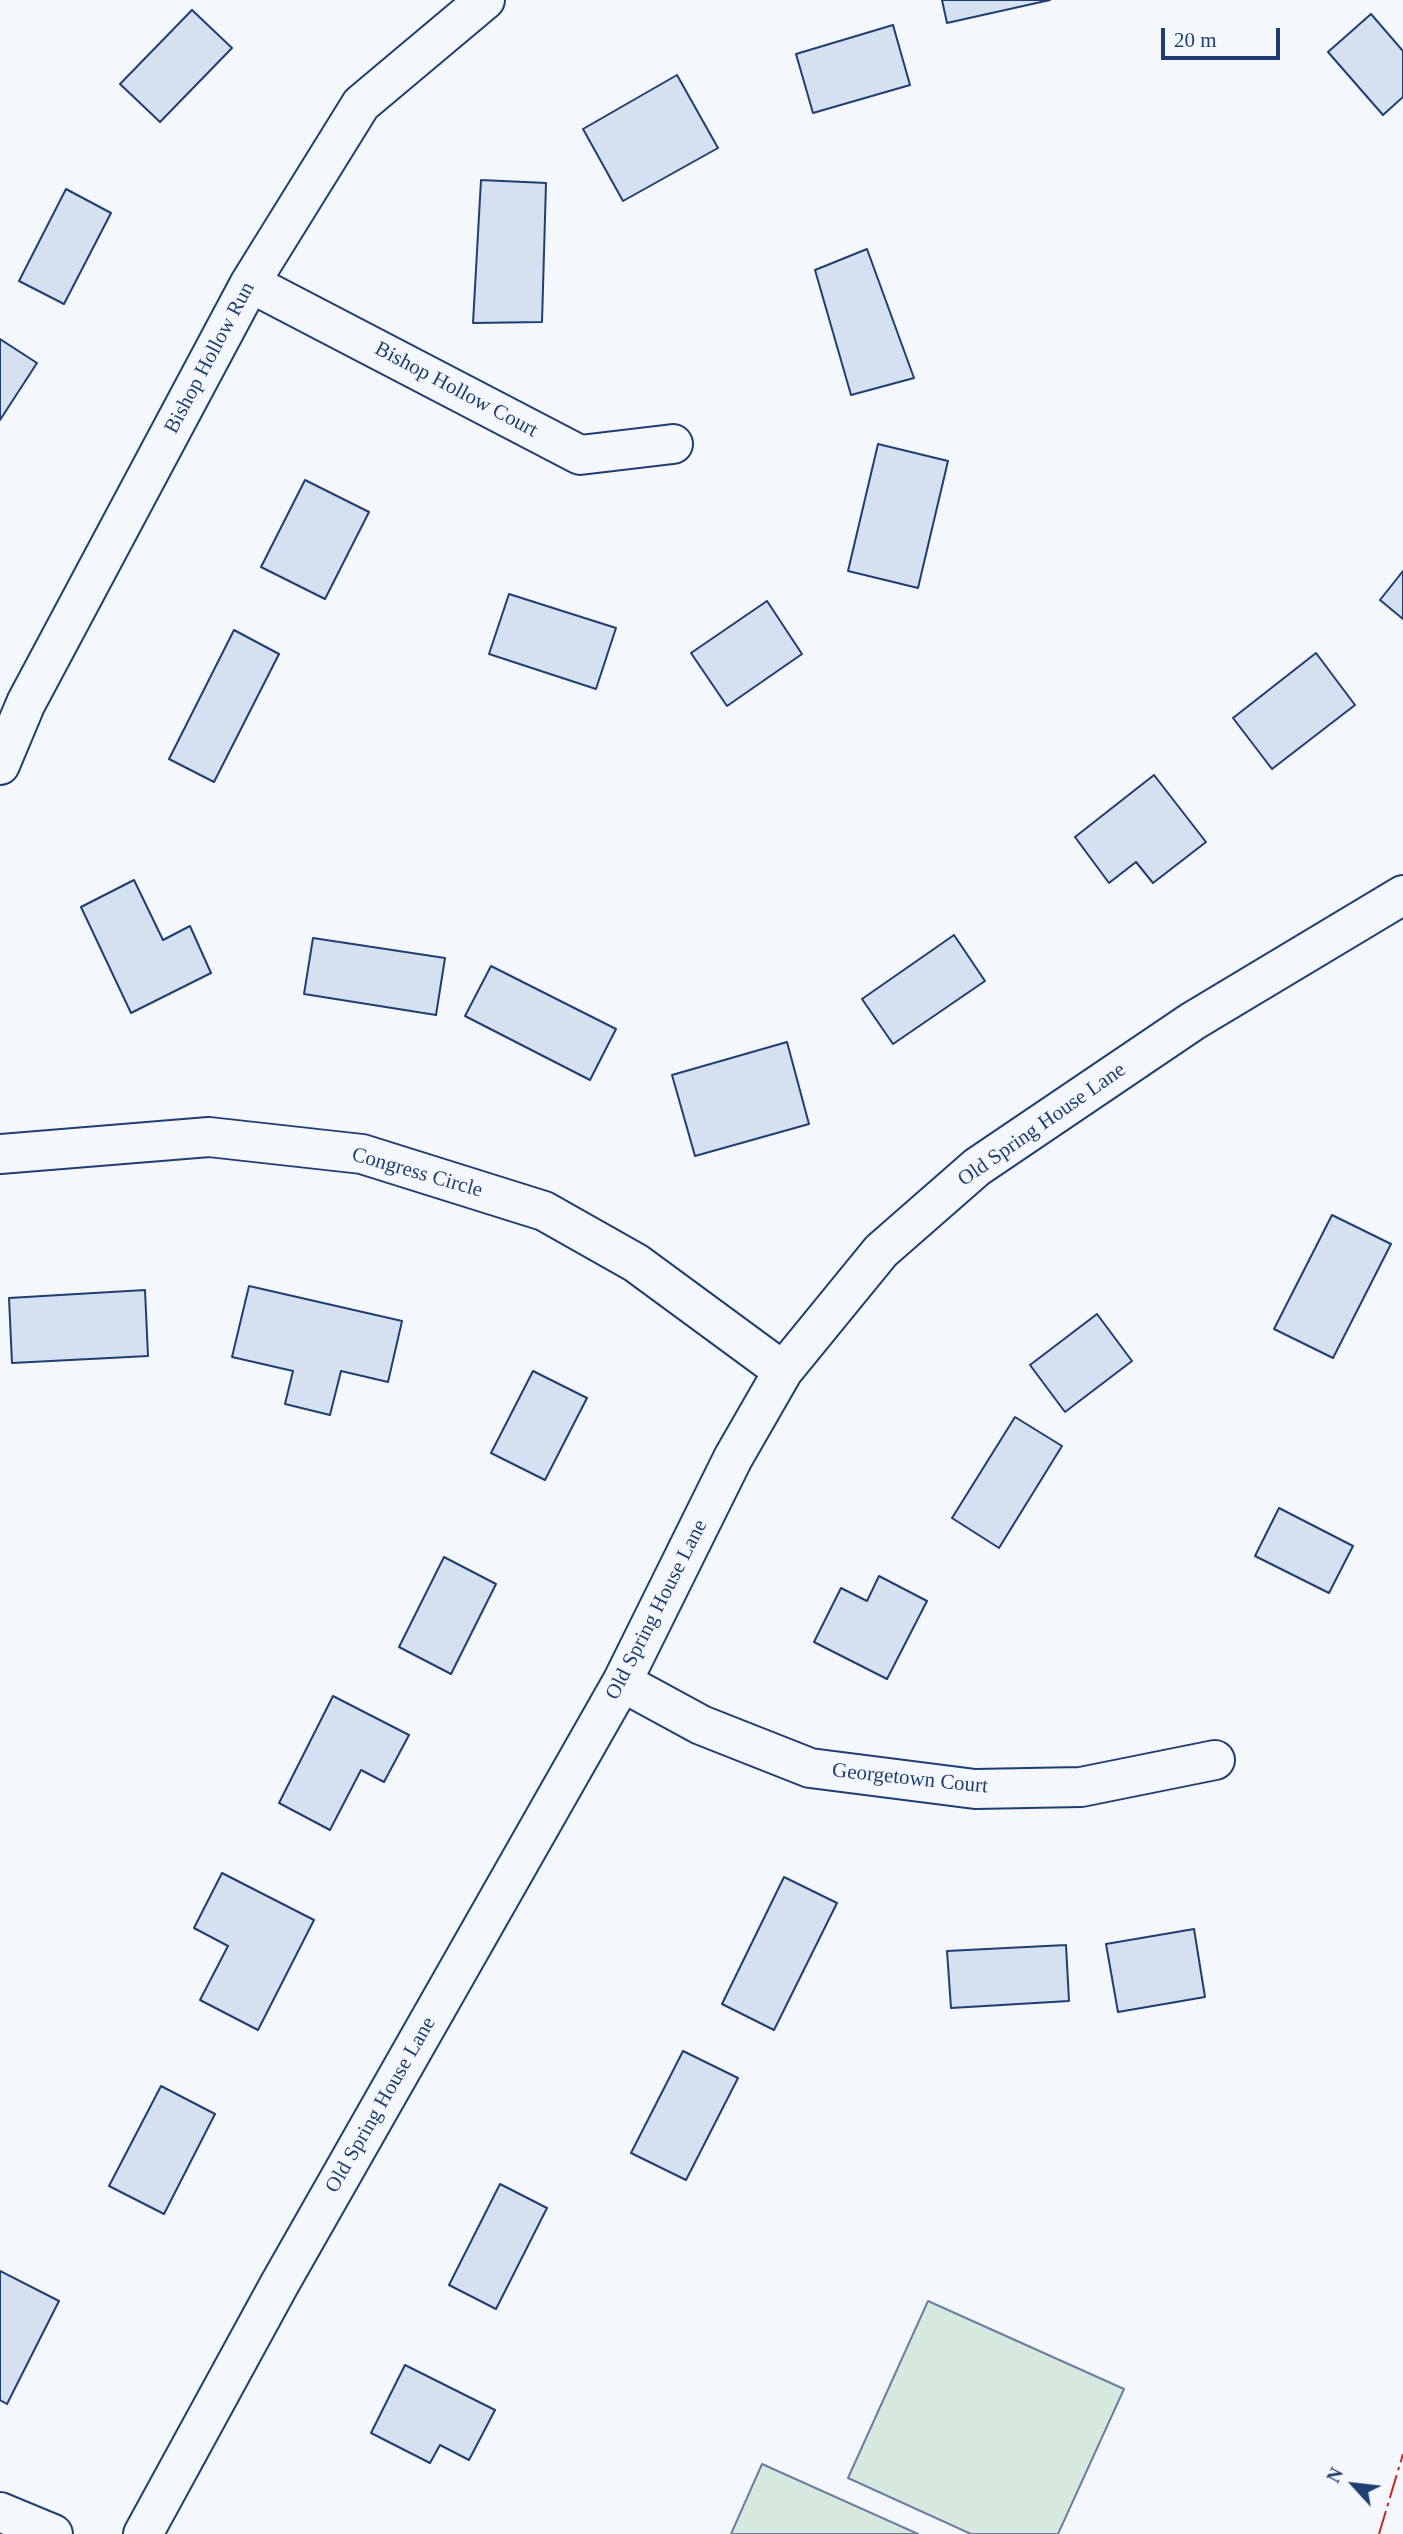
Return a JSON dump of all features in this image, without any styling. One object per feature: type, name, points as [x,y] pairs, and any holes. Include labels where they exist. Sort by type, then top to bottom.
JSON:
[{"type":"street","name":"Bishop Hollow Run","points":[[0,765],[26,703],[250,283],[361,104],[485,0]]},
{"type":"street","name":"Bishop Hollow Court","points":[[250,283],[580,455],[673,444]]},
{"type":"street","name":"Old Spring House Lane","points":[[143,2534],[279,2285],[622,1682],[733,1458],[783,1371],[881,1251],[977,1167],[1193,1021],[1403,895]]},
{"type":"street","name":"Congress Circle","points":[[0,1154],[209,1137],[362,1154],[544,1211],[636,1263],[783,1371]]},
{"type":"street","name":"Georgetown Court","points":[[622,1682],[701,1725],[810,1768],[824,1770],[975,1789],[1081,1787],[1215,1760]]},
{"type":"street","points":[[0,2512],[53,2534]]},
{"type":"shaded area","points":[[928,2301],[1124,2389],[1058,2534],[971,2534],[848,2478]]},
{"type":"shaded area","points":[[762,2464],[918,2534],[731,2534]]},
{"type":"building","points":[[942,0],[1050,0],[947,23]]},
{"type":"building","points":[[192,10],[232,48],[160,122],[120,84]]},
{"type":"building","points":[[1371,14],[1403,51],[1403,97],[1383,115],[1328,52]]},
{"type":"building","points":[[893,25],[910,85],[813,113],[796,54]]},
{"type":"building","points":[[677,75],[718,148],[623,201],[583,129]]},
{"type":"building","points":[[481,180],[546,183],[542,322],[473,323]]},
{"type":"building","points":[[66,189],[111,213],[64,304],[19,281]]},
{"type":"building","points":[[867,249],[914,378],[851,395],[815,270]]},
{"type":"building","points":[[0,339],[37,363],[0,420]]},
{"type":"building","points":[[878,444],[948,461],[918,588],[848,571]]},
{"type":"building","points":[[305,480],[369,512],[325,599],[261,567]]},
{"type":"building","points":[[1403,571],[1403,619],[1380,600]]},
{"type":"building","points":[[509,594],[616,628],[596,689],[489,654]]},
{"type":"building","points":[[767,601],[802,654],[727,706],[691,653]]},
{"type":"building","points":[[234,630],[279,654],[214,782],[169,759]]},
{"type":"building","points":[[1316,653],[1355,705],[1272,769],[1233,718]]},
{"type":"building","points":[[1154,775],[1206,842],[1153,883],[1136,862],[1109,883],[1075,837]]},
{"type":"building","points":[[134,880],[163,940],[190,926],[211,973],[131,1013],[81,907]]},
{"type":"building","points":[[954,935],[985,981],[893,1044],[862,999]]},
{"type":"building","points":[[313,938],[445,958],[436,1015],[304,994]]},
{"type":"building","points":[[491,966],[616,1029],[590,1080],[465,1016]]},
{"type":"building","points":[[787,1042],[809,1124],[695,1156],[672,1075]]},
{"type":"building","points":[[1332,1215],[1391,1244],[1333,1358],[1274,1329]]},
{"type":"building","points":[[249,1286],[402,1321],[388,1382],[341,1371],[330,1415],[285,1404],[293,1371],[232,1357]]},
{"type":"building","points":[[145,1290],[148,1356],[12,1363],[9,1298]]},
{"type":"building","points":[[1097,1314],[1132,1361],[1065,1412],[1030,1365]]},
{"type":"building","points":[[533,1371],[587,1398],[545,1480],[491,1453]]},
{"type":"building","points":[[1015,1417],[1062,1446],[999,1548],[952,1518]]},
{"type":"building","points":[[1279,1508],[1353,1546],[1329,1593],[1255,1556]]},
{"type":"building","points":[[444,1557],[496,1584],[451,1674],[399,1647]]},
{"type":"building","points":[[879,1576],[927,1601],[887,1679],[814,1642],[841,1588],[867,1601]]},
{"type":"building","points":[[333,1696],[409,1735],[384,1782],[361,1770],[330,1830],[279,1803]]},
{"type":"building","points":[[222,1873],[314,1920],[258,2030],[200,2000],[228,1946],[194,1928]]},
{"type":"building","points":[[784,1877],[837,1903],[774,2030],[722,2004]]},
{"type":"building","points":[[1194,1929],[1205,1997],[1118,2012],[1106,1944]]},
{"type":"building","points":[[1066,1945],[1069,2001],[951,2008],[947,1951]]},
{"type":"building","points":[[683,2051],[738,2078],[686,2180],[631,2153]]},
{"type":"building","points":[[161,2086],[215,2114],[164,2214],[109,2186]]},
{"type":"building","points":[[500,2184],[547,2208],[496,2309],[449,2285]]},
{"type":"building","points":[[0,2271],[59,2301],[7,2404],[0,2400]]},
{"type":"building","points":[[405,2365],[495,2410],[469,2460],[440,2445],[430,2463],[371,2433]]},
{"type":"power","points":[[1379,2534],[1403,2454]]}]
